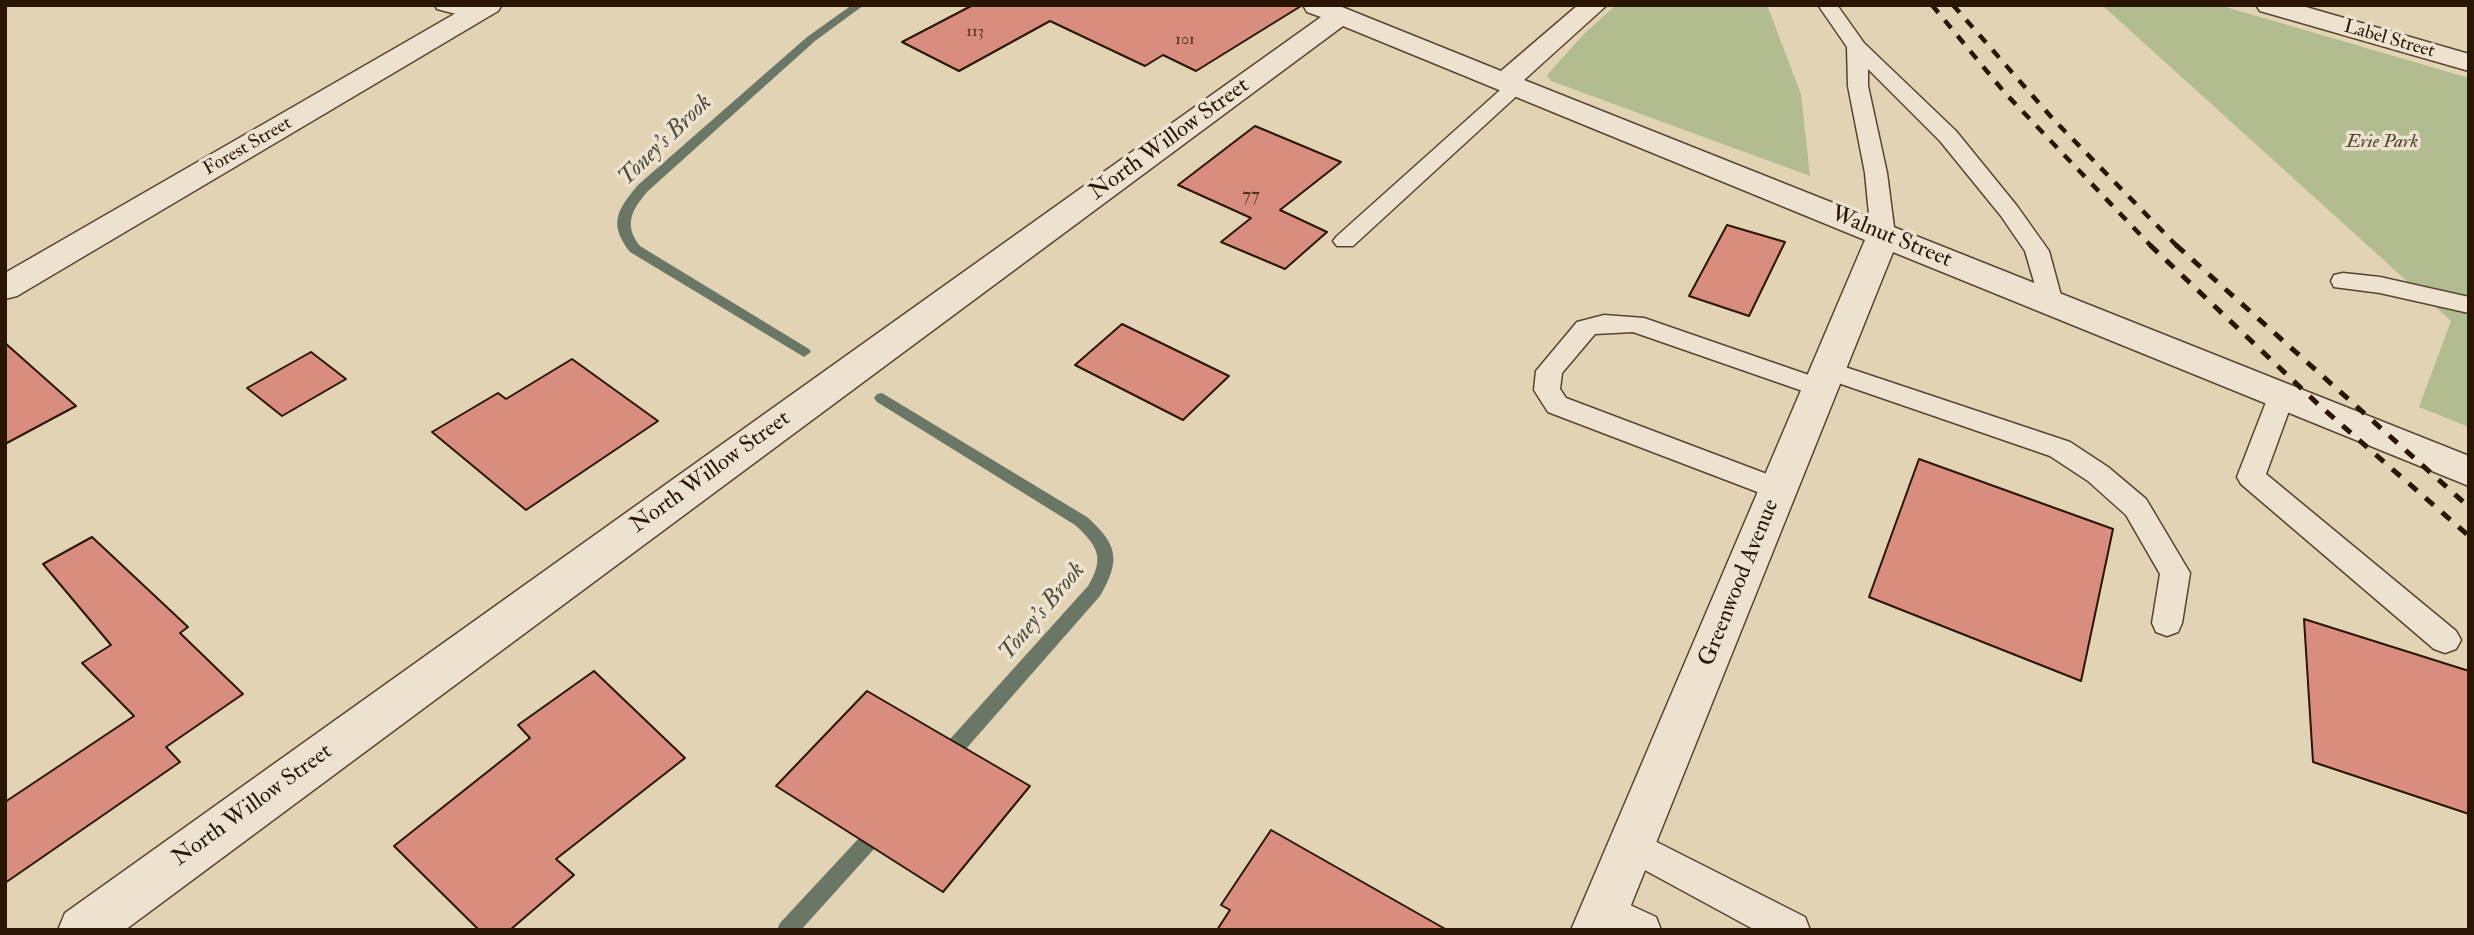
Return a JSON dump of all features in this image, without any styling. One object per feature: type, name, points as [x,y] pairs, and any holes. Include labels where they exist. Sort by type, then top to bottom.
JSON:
[{"type":"street","points":[[1509,85],[1594,5]]},
{"type":"street","name":"Label Street","points":[[2269,5],[2469,63]]},
{"type":"street","name":"Forest Street","points":[[5,288],[482,9]]},
{"type":"street","name":"Walnut Street","points":[[1327,11],[2469,472]]},
{"type":"street","name":"North Willow Street","points":[[83,930],[1327,11]]},
{"type":"street","name":"Greenwood Avenue","points":[[1600,920],[1883,235]]},
{"type":"lane","points":[[444,5],[482,9]]},
{"type":"lane","points":[[1826,5],[1857,47],[1948,136],[2037,251],[2051,303]]},
{"type":"lane","points":[[1857,47],[1858,86],[1875,173],[1883,235]]},
{"type":"lane","points":[[1345,241],[1509,85]]},
{"type":"lane","points":[[2343,281],[2380,285],[2469,305]]},
{"type":"lane","points":[[1778,489],[1557,405],[1547,390],[1549,371],[1586,328],[1604,323],[1635,324],[2060,449],[2098,474],[2136,507],[2175,573],[2167,623]]},
{"type":"lane","points":[[2281,397],[2250,477],[2445,640]]},
{"type":"lane","points":[[1631,845],[1792,930]]},
{"type":"lane","points":[[1600,920],[1643,930]]},
{"type":"green space","points":[[1616,5],[1767,5],[1801,94],[1810,176],[1551,81],[1547,75],[1584,34]]},
{"type":"green space","name":"Erie Park","points":[[2102,5],[2219,5],[2469,78],[2469,427],[2419,407],[2451,321]]},
{"type":"building","points":[[973,5],[1301,6],[1196,71],[1163,55],[1145,66],[1050,21],[959,71],[902,42]]},
{"type":"building","points":[[1255,126],[1341,162],[1280,210],[1327,232],[1285,269],[1221,242],[1251,218],[1178,185]]},
{"type":"building","points":[[1727,225],[1785,242],[1749,316],[1689,296]]},
{"type":"building","points":[[1122,324],[1229,376],[1183,420],[1075,365]]},
{"type":"building","points":[[5,343],[76,406],[5,444]]},
{"type":"building","points":[[311,352],[346,379],[282,416],[247,388]]},
{"type":"building","points":[[572,359],[658,421],[526,510],[432,432],[498,393],[506,399]]},
{"type":"building","points":[[1919,459],[2113,529],[2081,681],[1869,597]]},
{"type":"building","points":[[92,537],[188,627],[180,633],[243,694],[166,747],[180,762],[5,883],[5,802],[134,716],[82,663],[111,645],[43,564]]},
{"type":"building","points":[[2304,619],[2469,671],[2469,814],[2313,762]]},
{"type":"building","points":[[594,671],[685,758],[556,859],[574,875],[510,930],[479,930],[394,846],[530,738],[518,725]]},
{"type":"building","points":[[867,691],[1030,786],[943,892],[776,786]]},
{"type":"building","points":[[1271,830],[1447,930],[1217,930],[1230,910],[1221,905]]},
{"type":"waterway","name":"Toney's Brook","points":[[804,352],[635,249],[624,233],[624,218],[626,210],[643,188],[811,39],[859,5]]},
{"type":"waterway","name":"Toney's Brook","points":[[882,398],[1081,521],[1098,538],[1106,553],[1105,570],[1094,591],[958,744]]},
{"type":"waterway","name":"Toney's Brook","points":[[787,930],[867,843]]},
{"type":"railway","points":[[1932,5],[2005,93],[2151,246]]},
{"type":"railway","points":[[1953,5],[2053,119],[2176,245]]},
{"type":"railway","points":[[2176,245],[2469,507]]},
{"type":"railway","points":[[2151,246],[2320,406],[2469,536]]}]
